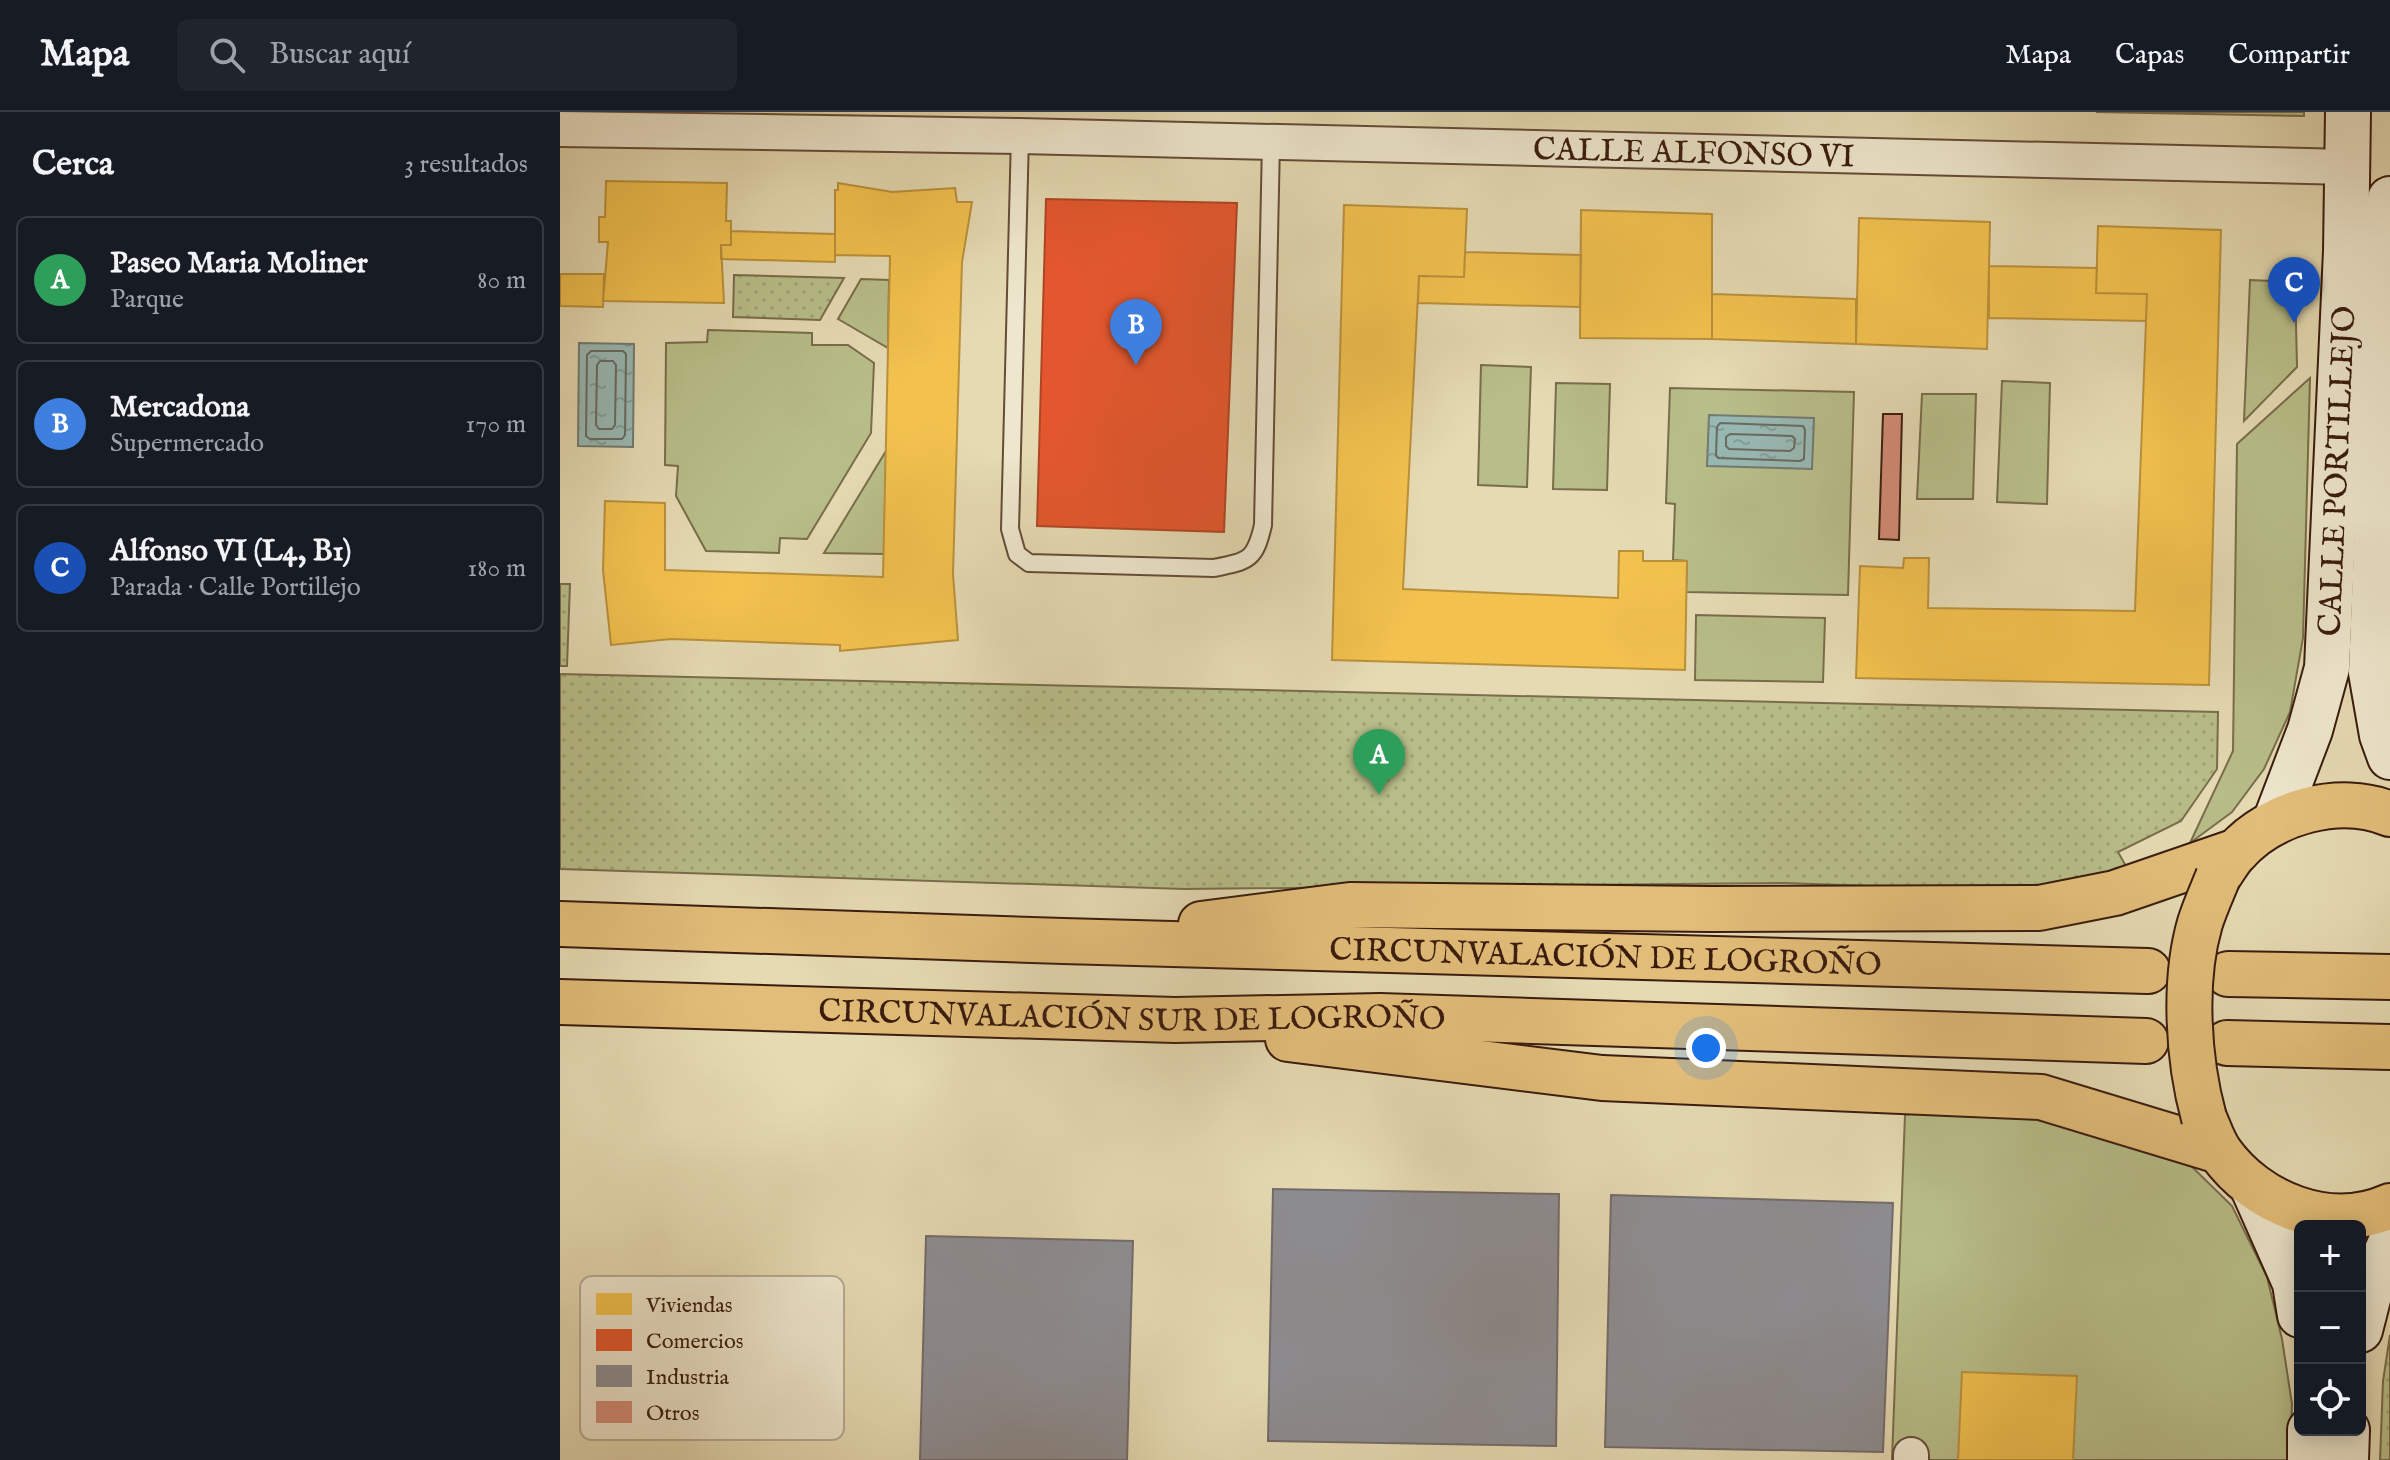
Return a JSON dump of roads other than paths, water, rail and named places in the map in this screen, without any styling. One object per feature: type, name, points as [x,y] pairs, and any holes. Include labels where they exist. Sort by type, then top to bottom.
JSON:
[{"type":"main road","name":"CALLE PORTILLEJO","points":[[2275,822],[2310,730],[2327,668],[2346,251],[2348,112]]},
{"type":"main road","name":"CALLE PORTILLEJO","points":[[2390,199],[2371,672],[2382,735],[2390,757]]},
{"type":"main road","points":[[2296,1292],[2253,1188],[2211,1134],[2193,1060],[2192,972],[2200,924],[2228,864],[2275,822],[2309,809],[2346,805],[2390,814]]},
{"type":"main road","points":[[560,924],[1063,941],[1350,905],[1711,909],[2039,908],[2115,893],[2228,864]]},
{"type":"main road","name":"CIRCUNVALACIÓN DE LOGROÑO","points":[[1063,941],[2148,971]]},
{"type":"main road","points":[[2228,974],[2390,977]]},
{"type":"main road","name":"CIRCUNVALACIÓN SUR DE LOGROÑO","points":[[560,1002],[1175,1020],[1380,1016],[1702,1025]]},
{"type":"main road","points":[[1175,1020],[1316,1044],[1602,1078],[2041,1097],[2211,1134]]},
{"type":"main road","name":"CIRCUNVALACIÓN DE LOGROÑO","points":[[1702,1025],[2146,1041]]},
{"type":"main road","points":[[2227,1043],[2390,1047]]},
{"type":"main road","points":[[2253,1188],[2291,1209],[2333,1217],[2376,1213],[2390,1206]]},
{"type":"main road","points":[[2366,1307],[2390,1244]]},
{"type":"main road","points":[[2310,1436],[2310,1460]]},
{"type":"main road","points":[[2346,1460],[2347,1436]]},
{"type":"street","name":"CALLE ALFONSO VI","points":[[560,129],[1020,136],[2348,167]]},
{"type":"lane","points":[[1020,136],[1010,529],[1017,554],[1029,563],[1214,568],[1240,563],[1257,550],[1263,525],[1271,142]]},
{"type":"water","points":[[579,343],[634,344],[633,447],[578,446]]},
{"type":"water","points":[[1709,415],[1814,418],[1812,469],[1707,466]]},
{"type":"place","name":"Alfonso VI (L4, B1)","points":[[2294,323]]},
{"type":"place","name":"Mercadona","points":[[1136,365]]},
{"type":"place","name":"Paseo Maria Moliner","points":[[1379,795]]}]
